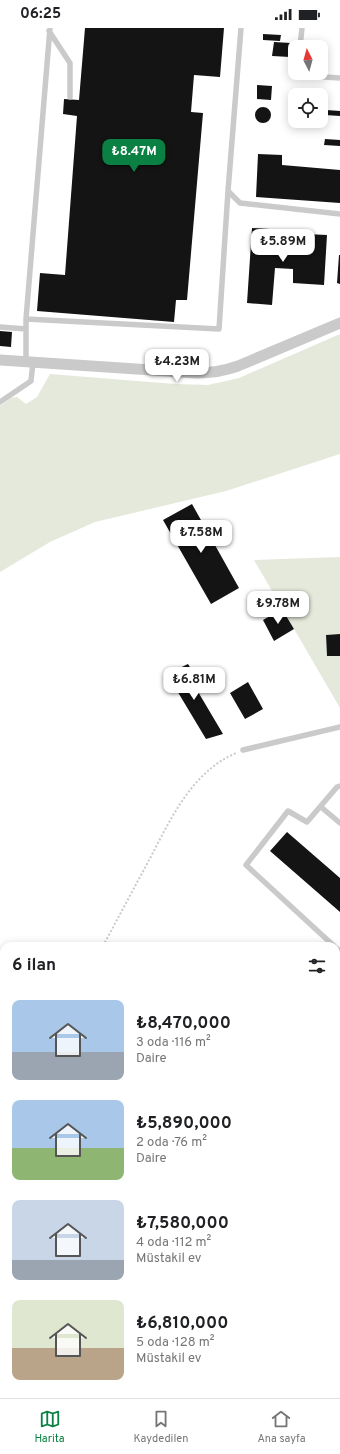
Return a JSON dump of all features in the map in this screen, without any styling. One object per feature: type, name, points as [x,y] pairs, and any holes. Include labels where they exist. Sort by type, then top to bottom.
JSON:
[{"type":"street","points":[[0,360],[213,373],[238,366],[340,323]]},
{"type":"lane","points":[[26,319],[219,329],[241,28]]},
{"type":"lane","points":[[301,40],[302,28]]},
{"type":"lane","points":[[49,29],[70,63],[70,97]]},
{"type":"lane","points":[[0,402],[31,382],[26,319],[49,29]]},
{"type":"lane","points":[[328,77],[340,78]]},
{"type":"lane","points":[[228,191],[240,203],[340,214]]},
{"type":"lane","points":[[0,327],[26,329]]},
{"type":"lane","points":[[243,750],[340,727]]},
{"type":"lane","points":[[330,942],[246,865],[288,811],[307,822],[337,787],[340,786]]},
{"type":"lane","points":[[321,807],[340,823]]},
{"type":"path","points":[[105,942],[186,794],[207,771],[226,758],[243,750]]},
{"type":"shaded area","points":[[340,334],[340,454],[226,491],[95,522],[50,542],[0,572],[0,406],[11,398],[17,397],[26,404],[37,397],[50,374],[175,384],[208,385],[239,378]]},
{"type":"shaded area","points":[[340,557],[340,634],[326,635],[327,656],[340,656],[340,708],[254,560]]},
{"type":"building","points":[[85,28],[224,28],[220,77],[194,75],[191,112],[203,113],[187,300],[176,300],[174,322],[37,311],[40,273],[65,275],[77,116],[63,114],[64,99],[79,100]]},
{"type":"building","points":[[263,34],[281,35],[280,41],[263,40]]},
{"type":"building","points":[[274,42],[288,43],[288,57],[272,56]]},
{"type":"building","points":[[257,85],[272,86],[271,100],[257,99]]},
{"type":"building","points":[[263,107],[270,112],[271,115],[266,122],[263,123],[256,118],[255,115],[260,108]]},
{"type":"building","points":[[328,110],[340,111],[340,116],[328,115]]},
{"type":"building","points":[[325,139],[340,140],[340,146],[324,145]]},
{"type":"building","points":[[258,154],[282,155],[282,165],[340,170],[340,203],[256,197]]},
{"type":"building","points":[[252,228],[285,230],[284,252],[295,253],[295,246],[305,246],[306,234],[327,235],[324,285],[293,283],[293,269],[275,268],[272,305],[247,303]]},
{"type":"building","points":[[340,255],[340,284],[337,283]]},
{"type":"building","points":[[0,331],[12,332],[11,347],[0,346]]},
{"type":"building","points":[[192,504],[239,588],[211,604],[163,520]]},
{"type":"building","points":[[282,609],[294,629],[274,641],[263,620]]},
{"type":"building","points":[[340,634],[340,656],[327,656],[326,635]]},
{"type":"building","points":[[188,664],[199,682],[194,685],[223,734],[206,739],[167,674]]},
{"type":"building","points":[[248,682],[263,709],[245,719],[230,693]]},
{"type":"building","points":[[287,832],[340,878],[340,912],[270,851]]}]
